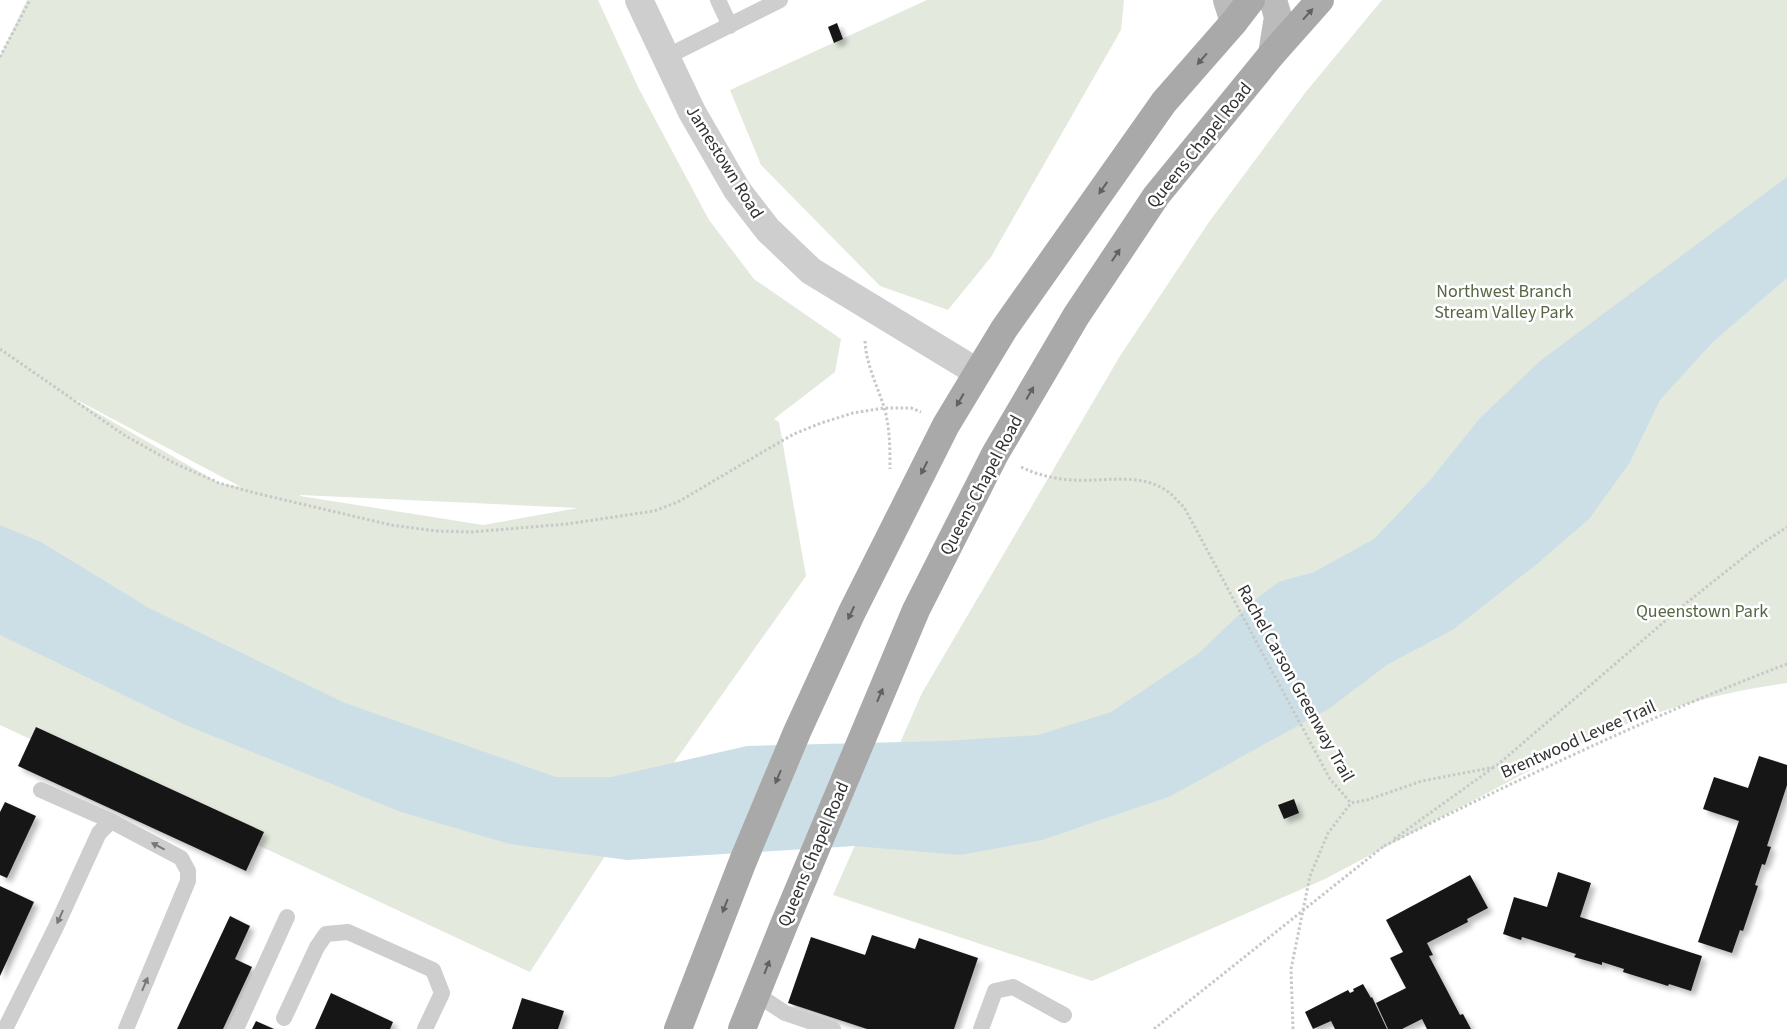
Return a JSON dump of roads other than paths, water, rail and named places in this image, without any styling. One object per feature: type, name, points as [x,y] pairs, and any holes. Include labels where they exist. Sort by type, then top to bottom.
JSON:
[{"type":"main road","points":[[678,1029],[743,861],[797,732],[852,612],[946,424],[1004,329],[1164,102],[1230,11],[1251,0]]},
{"type":"main road","points":[[1272,54],[1278,17],[1273,0]]},
{"type":"main road","name":"Queens Chapel Road","points":[[742,1029],[916,610],[995,454],[1076,316],[1156,196],[1272,54],[1320,0]]},
{"type":"street","name":"Jamestown Road","points":[[639,0],[692,112],[737,190],[768,230],[811,271],[977,372]]},
{"type":"lane","points":[[718,0],[730,26]]},
{"type":"lane","points":[[666,57],[780,0]]},
{"type":"lane","points":[[41,790],[111,821],[181,858],[188,871],[188,881],[126,1029]]},
{"type":"lane","points":[[5,1029],[55,929],[99,833],[111,821]]},
{"type":"lane","points":[[236,1029],[286,917]]},
{"type":"lane","points":[[284,1018],[317,947],[326,934],[348,932],[433,970],[442,993],[425,1029]]},
{"type":"lane","points":[[981,1029],[995,991],[1013,987],[1064,1015]]},
{"type":"lane","points":[[756,994],[785,1013],[833,1029]]},
{"type":"park label","name":"Northwest Branch Stream Valley Park","points":[[1504,301]]},
{"type":"park label","name":"Queenstown Park","points":[[1702,611]]}]
